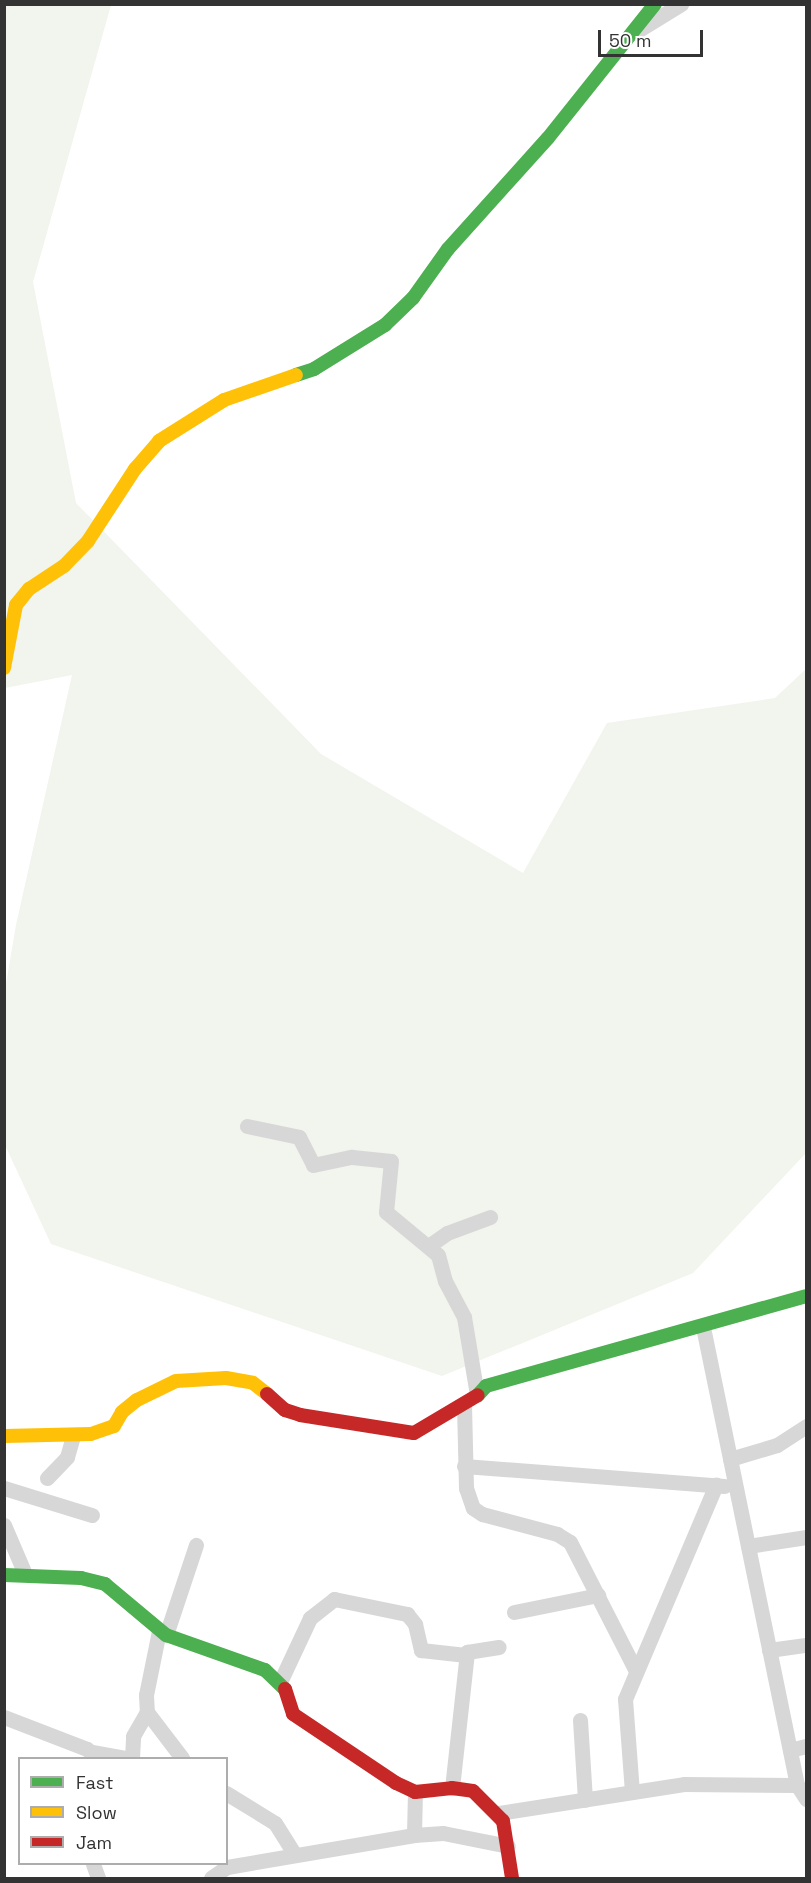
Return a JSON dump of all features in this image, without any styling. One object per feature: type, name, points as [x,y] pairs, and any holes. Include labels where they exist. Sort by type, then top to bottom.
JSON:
[{"type":"street","points":[[4,669],[16,605],[28,589],[64,566],[88,541],[135,469],[159,441],[224,400],[314,369],[350,350],[385,325],[413,298],[454,241],[637,31],[655,4]]},
{"type":"street","points":[[637,31],[681,4]]},
{"type":"street","points":[[247,1126],[298,1137],[314,1166],[346,1158],[388,1159],[392,1168],[387,1216],[430,1245],[438,1255],[445,1281],[464,1317],[477,1395]]},
{"type":"street","points":[[430,1245],[447,1233],[490,1217]]},
{"type":"street","points":[[4,1436],[73,1436],[114,1426],[122,1412],[137,1400],[176,1381],[203,1378],[243,1379],[262,1388],[285,1410],[382,1430],[414,1433],[464,1405],[486,1386],[807,1296]]},
{"type":"street","points":[[703,1327],[797,1785],[807,1799]]},
{"type":"street","points":[[464,1405],[464,1466],[466,1488],[473,1508],[482,1515],[565,1538],[598,1595],[636,1671]]},
{"type":"street","points":[[730,1459],[777,1445],[807,1426]]},
{"type":"street","points":[[47,1478],[67,1457],[73,1436]]},
{"type":"street","points":[[464,1466],[736,1487]]},
{"type":"street","points":[[632,1792],[624,1707],[636,1671],[716,1485]]},
{"type":"street","points":[[4,1488],[92,1515]]},
{"type":"street","points":[[4,1525],[25,1574]]},
{"type":"street","points":[[748,1546],[807,1537]]},
{"type":"street","points":[[132,1757],[133,1736],[147,1712],[162,1633],[196,1545]]},
{"type":"street","points":[[4,1575],[25,1574],[105,1584],[162,1633],[253,1664],[280,1682],[293,1714],[415,1792],[452,1788],[473,1791],[499,1814],[508,1846],[513,1878]]},
{"type":"street","points":[[514,1611],[598,1595]]},
{"type":"street","points":[[280,1682],[310,1618],[334,1599],[407,1614],[415,1624],[421,1650],[466,1655]]},
{"type":"street","points":[[769,1650],[807,1645]]},
{"type":"street","points":[[452,1788],[466,1655],[473,1648],[499,1647]]},
{"type":"street","points":[[147,1712],[182,1757]]},
{"type":"street","points":[[4,1717],[30,1724],[94,1755],[115,1757]]},
{"type":"street","points":[[580,1720],[585,1800]]},
{"type":"street","points":[[790,1750],[807,1746]]},
{"type":"street","points":[[499,1814],[699,1783],[797,1785]]},
{"type":"street","points":[[414,1835],[415,1792]]},
{"type":"street","points":[[228,1794],[275,1823],[294,1854]]},
{"type":"street","points":[[211,1878],[227,1867],[414,1835],[443,1833],[508,1846]]},
{"type":"shaded area","points":[[5,5],[111,5],[33,282],[76,503],[321,754],[523,873],[607,723],[775,698],[806,669],[806,1153],[693,1273],[442,1376],[51,1244],[5,1145],[4,996],[16,925],[72,675],[5,688]]},
{"type":"traffic: fast","points":[[296,375],[314,369],[385,325],[413,298],[448,249],[548,138],[655,4]]},
{"type":"traffic: fast","points":[[478,1395],[486,1386],[806,1296]]},
{"type":"traffic: fast","points":[[4,1575],[81,1578],[105,1584],[166,1635],[265,1670],[285,1689]]},
{"type":"traffic: slow","points":[[4,668],[16,605],[29,589],[64,566],[88,541],[135,469],[159,441],[224,400],[296,375]]},
{"type":"traffic: slow","points":[[4,1436],[91,1434],[114,1426],[122,1412],[137,1400],[176,1381],[226,1378],[253,1383],[267,1394]]},
{"type":"traffic: jam","points":[[267,1394],[285,1410],[300,1415],[414,1433],[478,1395]]},
{"type":"traffic: jam","points":[[285,1689],[293,1714],[396,1783],[415,1792],[452,1788],[473,1791],[503,1821],[512,1878]]}]
